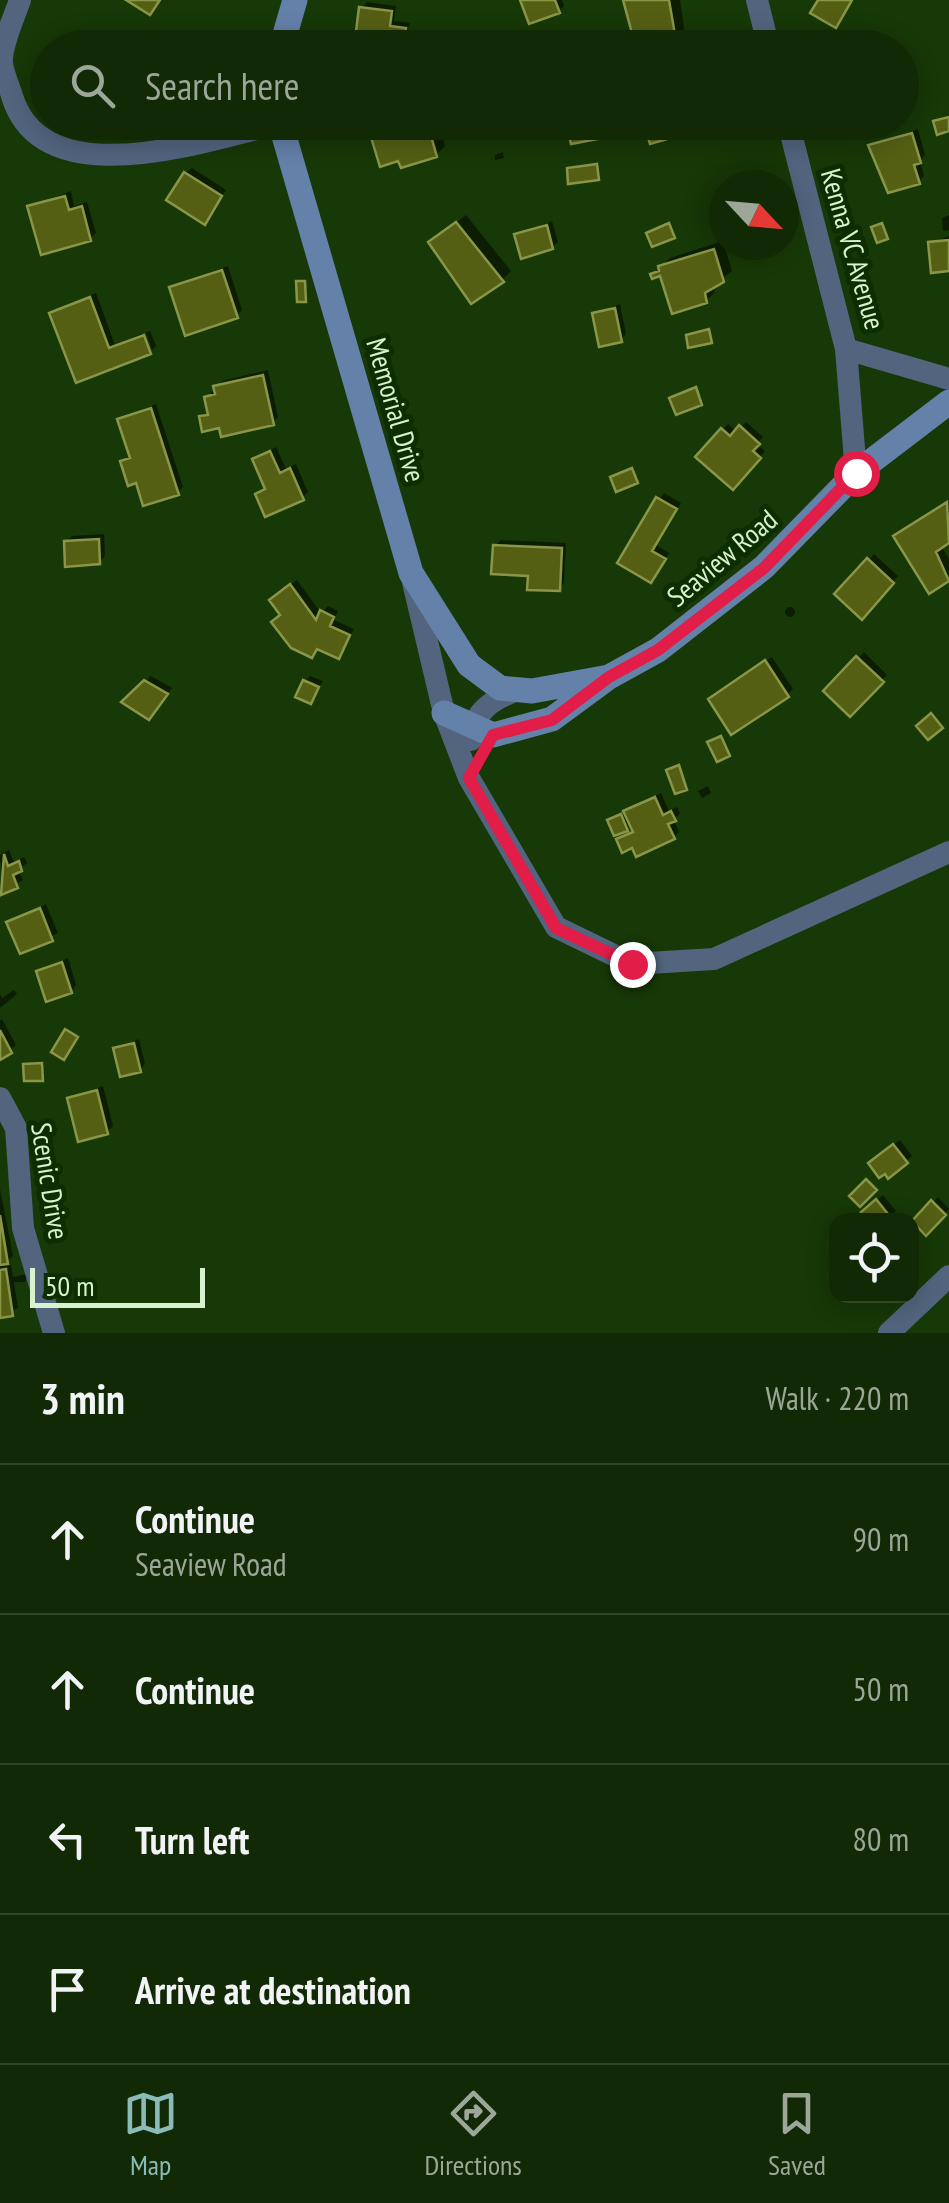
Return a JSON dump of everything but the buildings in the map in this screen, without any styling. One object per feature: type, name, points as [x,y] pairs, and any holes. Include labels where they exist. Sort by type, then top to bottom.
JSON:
[{"type":"street","points":[[20,0],[1,60],[20,121],[30,130]]},
{"type":"street","points":[[286,30],[295,0]]},
{"type":"street","points":[[757,0],[764,30]]},
{"type":"street","points":[[42,140],[84,152],[138,156],[207,140]]},
{"type":"street","name":"Memorial Drive","points":[[285,140],[411,573],[468,664],[509,689]]},
{"type":"street","name":"Kenna VC Avenue","points":[[793,140],[846,349],[949,378]]},
{"type":"street","points":[[846,349],[856,473]]},
{"type":"street","name":"Seaview Road","points":[[509,689],[609,677],[658,650],[764,568],[856,473],[949,402]]},
{"type":"street","points":[[411,573],[444,713],[469,778],[556,928],[632,964],[714,959],[949,852]]},
{"type":"street","points":[[444,713],[482,731],[552,720],[609,677]]},
{"type":"street","points":[[469,778],[491,700],[509,689]]},
{"type":"street","name":"Scenic Drive","points":[[0,1098],[16,1128],[23,1228],[54,1333]]},
{"type":"street","points":[[889,1333],[949,1276]]},
{"type":"route","points":[[632,964],[556,928],[469,778],[478,757],[493,735],[552,720],[609,677],[658,650],[764,568],[856,473]]}]
